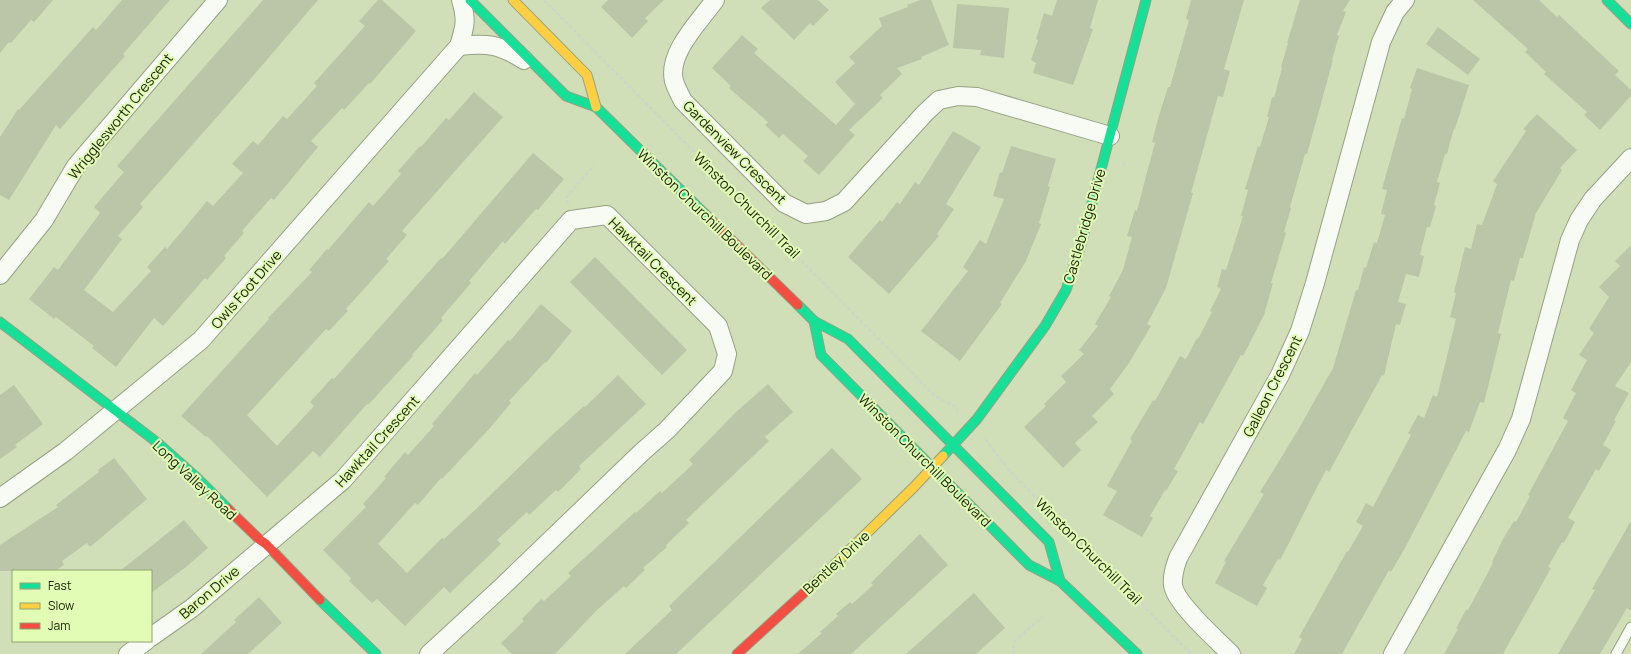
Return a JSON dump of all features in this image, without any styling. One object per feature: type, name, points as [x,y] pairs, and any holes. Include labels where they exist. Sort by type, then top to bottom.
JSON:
[{"type":"main road","name":"Winston Churchill Boulevard","points":[[470,0],[566,96],[596,107],[814,321],[848,339],[1049,542],[1060,581]]},
{"type":"main road","name":"Winston Churchill Boulevard","points":[[512,0],[587,75],[596,107]]},
{"type":"main road","name":"Castlebridge Drive","points":[[932,467],[976,419],[1045,326],[1066,290],[1080,248],[1146,0]]},
{"type":"main road","points":[[1607,0],[1631,24]]},
{"type":"main road","name":"Winston Churchill Boulevard","points":[[814,321],[821,355],[1029,566],[1060,581],[1138,654]]},
{"type":"main road","name":"Long Valley Road","points":[[0,322],[175,458],[260,540],[266,544],[342,622],[376,654]]},
{"type":"main road","name":"Bentley Drive","points":[[737,654],[854,547],[932,467]]},
{"type":"street","name":"Wrigglesworth Crescent","points":[[0,275],[44,220],[76,166],[218,0]]},
{"type":"street","name":"Owls Foot Drive","points":[[0,498],[66,451],[202,340],[459,46],[466,15],[461,0]]},
{"type":"street","name":"Gardenview Crescent","points":[[715,0],[682,45],[674,62],[674,80],[683,101],[784,203],[806,214],[826,211],[844,202],[925,113],[939,100],[958,96],[977,97],[1110,136]]},
{"type":"street","name":"Galleon Crescent","points":[[1231,654],[1179,601],[1173,586],[1173,572],[1178,558],[1280,375],[1300,331],[1316,283],[1381,42],[1395,12],[1406,0]]},
{"type":"street","points":[[459,46],[481,44],[508,50],[539,70]]},
{"type":"street","points":[[1393,654],[1507,450],[1521,419],[1570,240],[1593,199],[1631,158]]},
{"type":"street","name":"Hawktail Crescent","points":[[266,544],[330,493],[343,480],[571,220],[607,215],[636,242],[718,326],[727,354],[723,371],[667,430],[640,453],[506,584],[429,654]]},
{"type":"street","name":"Baron Drive","points":[[152,636],[192,608],[266,544]]},
{"type":"street","points":[[128,654],[145,642]]},
{"type":"lane","points":[[1616,654],[1631,627]]},
{"type":"path","name":"Winston Churchill Trail","points":[[544,0],[935,396],[954,406]]},
{"type":"path","points":[[571,220],[566,198],[594,165]]},
{"type":"path","name":"Winston Churchill Trail","points":[[990,445],[1009,470],[1191,654]]},
{"type":"path","points":[[1013,654],[1014,642],[1042,617]]},
{"type":"building","points":[[0,0],[53,0],[34,22],[31,20],[0,53]]},
{"type":"building","points":[[122,0],[170,0],[123,54],[125,56],[60,129],[56,125],[9,200],[0,195],[0,137],[18,109],[19,110],[93,27],[96,30]]},
{"type":"building","points":[[263,0],[318,0],[140,204],[143,207],[118,236],[122,239],[84,290],[113,312],[151,271],[147,267],[165,247],[167,249],[207,201],[213,206],[243,173],[232,164],[253,141],[258,145],[283,116],[287,119],[317,86],[314,83],[365,26],[359,21],[378,0],[382,0],[416,31],[370,84],[369,83],[344,110],[342,108],[311,141],[318,147],[274,200],[271,198],[242,231],[244,233],[224,256],[226,258],[207,280],[205,278],[163,326],[154,318],[116,367],[92,348],[94,346],[56,317],[54,319],[29,299],[54,267],[58,270],[100,213],[94,207],[124,172],[117,166]]},
{"type":"building","points":[[608,0],[664,0],[645,18],[648,21],[632,38],[601,7]]},
{"type":"building","points":[[770,0],[818,0],[829,10],[813,26],[810,23],[794,40],[761,8]]},
{"type":"building","points":[[920,0],[931,0],[949,45],[921,57],[922,59],[897,68],[902,74],[880,95],[883,98],[849,130],[855,135],[819,175],[803,161],[808,156],[783,134],[779,138],[765,125],[768,122],[729,88],[731,86],[712,68],[742,35],[758,49],[754,53],[836,125],[855,104],[835,82],[855,63],[849,57],[882,26],[879,18],[908,7],[907,5]]},
{"type":"building","points":[[1057,0],[1098,0],[1090,28],[1093,29],[1073,85],[1033,73],[1036,63],[1031,60],[1038,40],[1036,39],[1044,13],[1052,16]]},
{"type":"building","points":[[1191,0],[1244,0],[1224,69],[1230,71],[1223,97],[1218,96],[1191,193],[1193,193],[1166,288],[1147,324],[1151,326],[1129,363],[1110,389],[1114,394],[1092,416],[1098,422],[1075,443],[1081,450],[1063,468],[1024,427],[1046,406],[1044,404],[1066,382],[1061,376],[1084,354],[1079,350],[1098,326],[1095,324],[1111,297],[1109,296],[1123,270],[1132,237],[1127,236],[1135,210],[1137,211],[1155,143],[1152,142],[1158,119],[1168,87],[1170,87],[1189,20],[1186,19]]},
{"type":"building","points":[[1300,0],[1350,0],[1343,11],[1346,12],[1337,35],[1339,36],[1333,60],[1307,154],[1305,154],[1290,207],[1291,208],[1284,232],[1286,233],[1271,283],[1273,283],[1264,315],[1243,356],[1241,355],[1203,424],[1200,422],[1174,469],[1178,471],[1150,516],[1153,518],[1142,537],[1103,515],[1117,491],[1107,486],[1132,441],[1130,439],[1153,400],[1155,401],[1180,356],[1186,359],[1212,312],[1210,311],[1221,289],[1217,287],[1222,269],[1226,270],[1243,216],[1241,216],[1248,190],[1245,189],[1258,146],[1260,147],[1269,117],[1267,117],[1272,97],[1274,98],[1287,43]]},
{"type":"building","points":[[1473,0],[1539,0],[1557,17],[1559,15],[1619,71],[1615,75],[1631,90],[1631,96],[1600,130],[1584,115],[1587,112],[1544,74],[1546,72],[1525,52],[1528,49]]},
{"type":"building","points":[[957,4],[1009,8],[1004,58],[980,55],[981,50],[953,48]]},
{"type":"building","points":[[1438,27],[1480,59],[1468,75],[1426,44]]},
{"type":"building","points":[[1417,68],[1469,85],[1437,182],[1440,183],[1434,205],[1436,206],[1430,227],[1427,227],[1420,255],[1424,256],[1419,277],[1406,274],[1398,302],[1406,304],[1400,325],[1396,324],[1384,376],[1382,375],[1329,472],[1326,470],[1280,560],[1278,559],[1263,585],[1267,588],[1257,606],[1215,583],[1226,562],[1224,561],[1264,494],[1260,492],[1298,430],[1333,368],[1356,290],[1358,290],[1364,267],[1366,268],[1374,242],[1377,243],[1385,215],[1381,214],[1387,190],[1382,189],[1402,118],[1404,119],[1412,89],[1410,88]]},
{"type":"building","points":[[474,92],[503,117],[402,231],[407,235],[386,259],[389,261],[346,309],[348,311],[329,331],[326,329],[247,415],[277,446],[314,406],[310,402],[332,378],[334,379],[441,258],[442,259],[533,153],[564,179],[538,210],[536,209],[505,244],[503,241],[469,281],[471,283],[441,318],[443,320],[412,355],[413,356],[368,405],[367,404],[320,457],[313,451],[267,497],[207,436],[206,437],[181,416],[269,319],[268,318],[312,272],[309,270],[369,202],[373,206],[401,174],[398,171],[420,146],[421,147],[446,118],[449,120]]},
{"type":"building","points":[[1537,114],[1577,150],[1560,168],[1562,170],[1536,213],[1523,258],[1520,258],[1514,281],[1511,280],[1498,333],[1501,334],[1484,403],[1480,402],[1469,432],[1466,431],[1405,548],[1391,572],[1389,570],[1342,654],[1294,654],[1302,639],[1299,637],[1347,551],[1348,552],[1363,526],[1356,522],[1366,503],[1373,507],[1411,435],[1408,433],[1418,415],[1424,418],[1433,395],[1437,397],[1456,319],[1450,317],[1456,293],[1454,292],[1465,247],[1471,249],[1477,224],[1482,225],[1497,184],[1493,181],[1526,131],[1523,129]]},
{"type":"building","points":[[953,131],[981,147],[946,204],[954,209],[937,234],[939,236],[889,294],[848,257],[880,220],[882,222],[897,202],[900,204],[915,182],[919,185]]},
{"type":"building","points":[[1011,146],[1056,159],[1048,186],[1050,187],[1039,223],[1041,224],[1026,261],[1000,303],[1002,304],[960,361],[921,331],[968,271],[963,267],[980,240],[986,244],[1004,199],[993,196],[1000,172],[1002,173]]},
{"type":"building","points":[[1631,245],[1631,362],[1615,386],[1629,393],[1614,420],[1616,421],[1603,445],[1611,450],[1599,471],[1596,469],[1568,518],[1575,522],[1564,543],[1562,542],[1548,567],[1551,568],[1503,654],[1444,654],[1458,629],[1456,628],[1466,610],[1468,610],[1493,563],[1492,562],[1503,539],[1514,521],[1516,522],[1530,496],[1528,495],[1568,421],[1563,418],[1576,393],[1571,390],[1587,360],[1579,355],[1594,333],[1589,329],[1609,297],[1599,287],[1620,266],[1615,261]]},
{"type":"building","points":[[595,257],[687,350],[662,375],[570,282]]},
{"type":"building","points":[[541,304],[572,331],[546,363],[545,362],[509,401],[511,403],[490,428],[442,479],[441,478],[418,505],[415,503],[378,544],[407,573],[442,538],[444,539],[550,437],[584,406],[585,407],[618,375],[646,404],[579,466],[581,469],[558,492],[556,490],[529,515],[527,512],[497,540],[501,544],[450,593],[444,587],[405,626],[377,599],[372,603],[349,581],[351,578],[323,550],[366,507],[363,504],[386,478],[384,477],[405,452],[408,455],[434,426],[432,424],[475,373],[477,375],[508,340],[510,341]]},
{"type":"building","points":[[768,384],[793,412],[765,437],[769,441],[686,520],[689,523],[666,545],[667,547],[643,568],[645,570],[626,588],[624,586],[597,610],[555,654],[512,654],[501,643],[524,621],[522,619],[541,599],[544,601],[571,576],[568,573],[635,512],[636,513],[660,491],[662,493],[693,464],[689,460],[736,412]]},
{"type":"building","points":[[14,385],[43,424],[15,445],[17,447],[0,459],[0,395]]},
{"type":"building","points":[[832,448],[862,479],[676,654],[625,654],[672,610],[669,606]]},
{"type":"building","points":[[114,458],[147,499],[90,547],[87,543],[62,561],[64,565],[56,570],[0,571],[0,545],[58,507],[56,505],[99,472],[98,470]]},
{"type":"building","points":[[184,520],[208,548],[186,567],[152,592],[152,570],[121,570]]},
{"type":"building","points":[[1631,521],[1631,611],[1627,608],[1600,654],[1558,654],[1595,590],[1592,589]]},
{"type":"building","points":[[920,534],[948,565],[851,654],[798,654],[822,633],[820,632],[838,616],[836,614],[850,602],[852,604],[873,585],[871,583]]},
{"type":"building","points":[[974,593],[1005,628],[976,654],[906,654]]},
{"type":"building","points":[[259,597],[282,623],[248,654],[201,654],[236,622],[234,620]]},
{"type":"traffic: fast","points":[[470,0],[566,96],[596,107],[711,220]]},
{"type":"traffic: fast","points":[[943,456],[977,419],[1045,326],[1066,290],[1080,248],[1146,0]]},
{"type":"traffic: fast","points":[[1607,0],[1631,24]]},
{"type":"traffic: fast","points":[[798,305],[814,321],[848,339],[1049,542],[1060,581]]},
{"type":"traffic: fast","points":[[814,321],[821,355],[1029,565],[1060,581],[1137,654]]},
{"type":"traffic: fast","points":[[0,322],[159,444],[195,476],[228,509]]},
{"type":"traffic: fast","points":[[320,600],[376,654]]},
{"type":"traffic: slow","points":[[513,0],[587,75],[596,107]]},
{"type":"traffic: slow","points":[[829,570],[914,487],[943,456]]},
{"type":"traffic: jam","points":[[711,220],[798,305]]},
{"type":"traffic: jam","points":[[228,509],[266,544],[320,600]]},
{"type":"traffic: jam","points":[[737,654],[829,570]]}]
